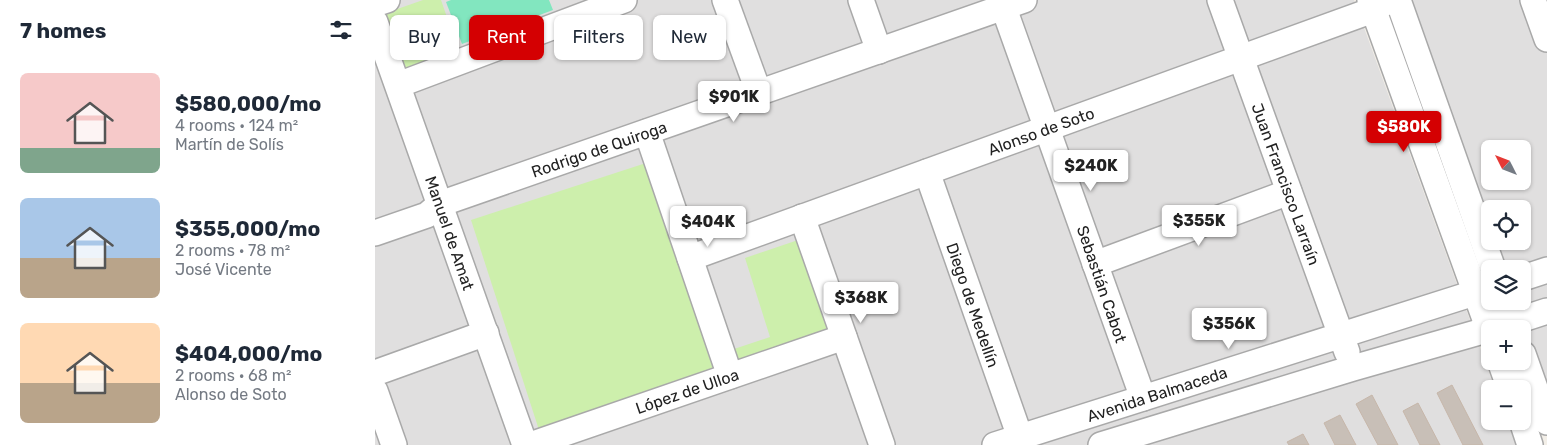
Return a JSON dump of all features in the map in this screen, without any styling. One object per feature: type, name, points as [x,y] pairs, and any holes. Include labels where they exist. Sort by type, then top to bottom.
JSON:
[{"type":"street","points":[[375,4],[387,0]]},
{"type":"street","points":[[398,85],[624,0]]},
{"type":"street","points":[[725,0],[759,93]]},
{"type":"street","points":[[861,0],[879,51]]},
{"type":"street","name":"Juan Francisco Larraín","points":[[1220,0],[1353,368]]},
{"type":"street","points":[[1398,0],[1490,260]]},
{"type":"street","points":[[1533,0],[1547,39]]},
{"type":"street","name":"Rodrigo de Quiroga","points":[[375,233],[427,215],[440,204],[879,51],[1010,2]]},
{"type":"street","name":"Sebastián Cabot","points":[[1010,2],[1047,128],[1143,398]]},
{"type":"street","points":[[1377,3],[1481,286]]},
{"type":"street","name":"Alonso de Soto","points":[[690,258],[1241,58],[1377,3]]},
{"type":"street","name":"Manuel de Amat","points":[[375,22],[525,445]]},
{"type":"street","points":[[647,132],[730,376]]},
{"type":"street","name":"Diego de Medellín","points":[[927,172],[1019,437]]},
{"type":"street","points":[[1095,264],[1289,192]]},
{"type":"street","points":[[802,217],[882,445]]},
{"type":"street","points":[[1531,275],[1547,270]]},
{"type":"street","name":"Avenida Balmaceda","points":[[995,445],[1481,292]]},
{"type":"street","name":"Avenida Balmaceda","points":[[1516,320],[1547,311]]},
{"type":"street","name":"Avenida Balmaceda","points":[[1101,445],[1481,330]]},
{"type":"street","points":[[375,373],[486,333]]},
{"type":"street","name":"López de Ulloa","points":[[531,445],[844,337]]},
{"type":"street","points":[[1529,370],[1547,422]]},
{"type":"street","points":[[375,391],[395,445]]},
{"type":"street","points":[[1525,430],[1530,445]]},
{"type":"shaded area","points":[[375,0],[1354,0],[1481,350],[1481,370],[1488,370],[1492,380],[1481,380],[1481,430],[1510,430],[1516,445],[375,445]]},
{"type":"shaded area","points":[[1410,0],[1547,0],[1547,388],[1531,344],[1531,320],[1522,320],[1518,310],[1531,310],[1531,260],[1501,260],[1497,250],[1531,250],[1531,200],[1481,200],[1481,203]]},
{"type":"green space","points":[[423,0],[441,0],[446,15],[390,15],[390,25],[386,13]]},
{"type":"green space","points":[[451,0],[549,0],[553,10],[540,15],[469,15],[469,41],[462,44],[459,36],[459,15],[451,15],[446,2]]},
{"type":"green space","points":[[402,60],[427,60],[405,68]]},
{"type":"green space","points":[[646,163],[714,372],[539,430],[471,220]]},
{"type":"green space","points":[[804,238],[834,329],[738,361],[734,349],[770,337],[745,258]]},
{"type":"building","points":[[1452,385],[1483,445],[1463,445],[1437,393]]},
{"type":"building","points":[[1372,395],[1398,445],[1378,445],[1356,404]]},
{"type":"building","points":[[1418,403],[1440,445],[1420,445],[1403,411]]},
{"type":"building","points":[[1340,415],[1356,445],[1335,445],[1324,423]]},
{"type":"building","points":[[1303,434],[1309,445],[1289,445],[1287,442]]}]
